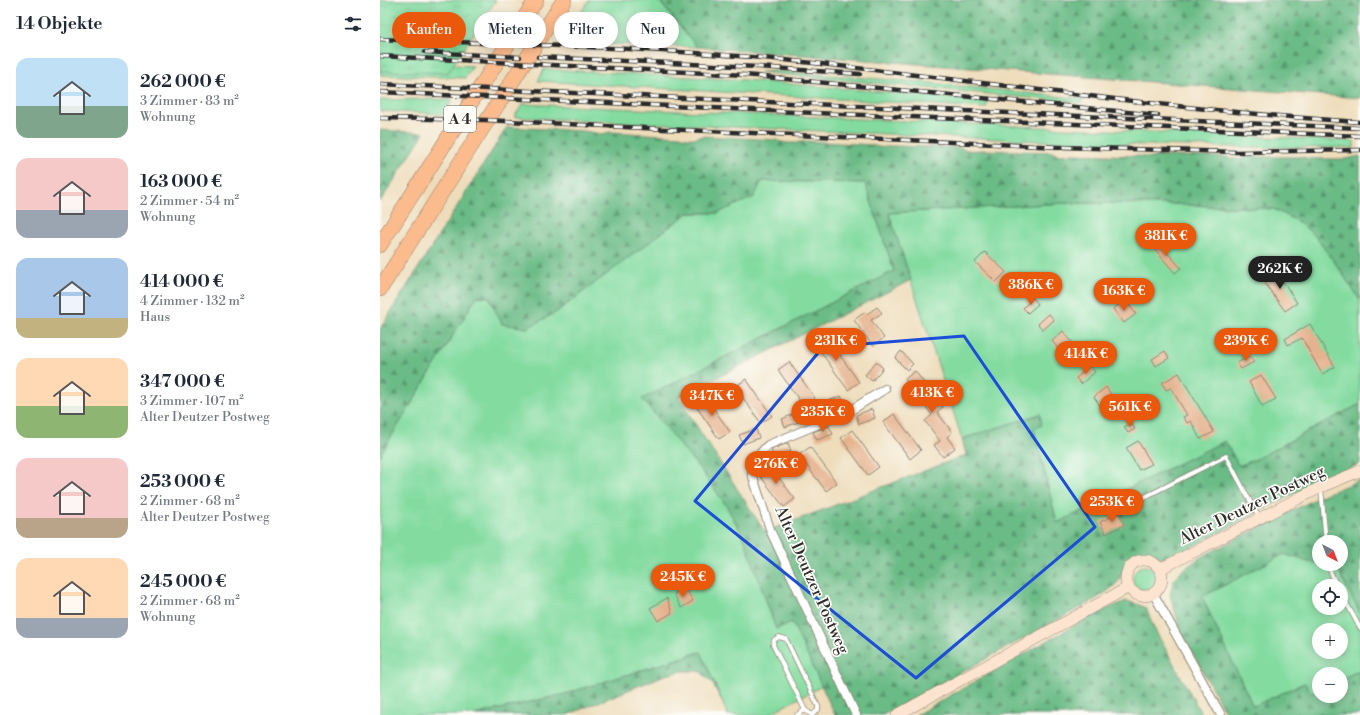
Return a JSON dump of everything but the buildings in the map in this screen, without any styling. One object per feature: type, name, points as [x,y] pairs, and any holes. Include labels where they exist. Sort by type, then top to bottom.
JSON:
[{"type":"highway","name":"A 4","points":[[380,245],[536,0]]},
{"type":"highway","name":"A 4","points":[[546,29],[564,0]]},
{"type":"highway","points":[[546,29],[571,0]]},
{"type":"highway","name":"A 4","points":[[380,289],[534,48]]},
{"type":"street","name":"Alter Deutzer Postweg","points":[[856,715],[771,532],[752,474],[756,458],[768,445],[848,412],[885,389]]},
{"type":"street","name":"Alter Deutzer Postweg","points":[[1160,569],[1321,488],[1360,471]]},
{"type":"street","points":[[1142,560],[1149,561],[1160,569],[1162,576],[1161,583],[1158,589],[1153,593],[1147,596],[1140,595],[1133,592],[1129,587],[1126,580],[1127,573],[1130,567],[1136,563],[1142,560]]},
{"type":"street","points":[[897,715],[1129,587]]},
{"type":"street","points":[[1153,593],[1221,715]]},
{"type":"lane","points":[[1129,504],[1226,456],[1259,519]]},
{"type":"lane","points":[[1321,488],[1325,535]]},
{"type":"lane","points":[[1348,606],[1360,628]]},
{"type":"lane","points":[[779,637],[786,639],[818,706],[818,710],[812,714],[805,710],[773,645],[774,640],[779,637]]},
{"type":"lane","points":[[797,715],[805,710]]},
{"type":"highlighted area","points":[[964,336],[1095,527],[916,678],[695,501],[823,347]]},
{"type":"green space","points":[[380,0],[496,0],[488,12],[474,12],[474,33],[466,46],[466,12],[392,12],[392,48],[464,48],[448,73],[380,71]]},
{"type":"green space","points":[[589,0],[658,0],[668,12],[626,12],[626,44],[618,44],[618,12],[581,12]]},
{"type":"green space","points":[[659,0],[1360,0],[1360,98],[697,47],[679,25],[679,12],[669,12]]},
{"type":"green space","points":[[679,25],[697,47],[679,46]]},
{"type":"green space","points":[[380,61],[473,66],[465,78],[380,75]]},
{"type":"green space","points":[[544,69],[745,80],[988,101],[986,108],[538,81]]},
{"type":"green space","points":[[775,71],[931,83],[1083,99],[1082,103],[760,72]]},
{"type":"green space","points":[[380,100],[452,100],[444,114],[380,111]]},
{"type":"green space","points":[[523,104],[1354,141],[1354,148],[1107,144],[514,117]]},
{"type":"green space","points":[[507,127],[584,131],[602,134],[610,132],[680,136],[686,138],[696,138],[702,136],[776,140],[790,143],[805,141],[872,145],[877,147],[892,146],[961,148],[966,150],[1052,152],[1061,155],[1138,156],[1151,158],[1160,156],[1227,157],[1233,159],[1248,157],[1301,157],[1311,159],[1345,159],[1360,156],[1360,300],[1315,236],[1299,222],[1274,209],[1168,204],[1067,203],[889,213],[911,280],[678,397],[765,532],[966,455],[962,439],[1040,414],[1042,425],[1034,429],[1057,523],[1225,441],[1239,466],[1256,459],[1360,404],[1360,464],[1318,481],[1173,556],[1161,558],[1141,554],[1134,557],[1126,565],[1117,583],[1094,600],[883,715],[835,715],[792,622],[776,629],[745,540],[726,505],[700,469],[642,399],[894,271],[865,183],[762,181],[754,197],[718,213],[688,213],[555,313],[527,328],[502,324],[489,297],[477,296],[380,455],[380,329]]},
{"type":"green space","points":[[380,130],[424,133],[380,202]]},
{"type":"green space","points":[[762,181],[865,183],[894,271],[643,399],[700,469],[726,505],[745,540],[776,629],[792,622],[822,686],[767,715],[728,715],[700,652],[565,694],[474,715],[380,715],[380,455],[477,296],[489,297],[502,324],[555,313],[688,213],[718,213]]},
{"type":"green space","points":[[1067,203],[1168,204],[1274,209],[1299,222],[1315,236],[1360,300],[1360,404],[1256,459],[1238,466],[1225,441],[1057,523],[1034,428],[1040,414],[962,439],[889,213]]},
{"type":"green space","points":[[1360,480],[1360,613],[1348,589],[1348,579],[1343,579],[1339,571],[1348,571],[1348,535],[1312,535],[1312,562],[1284,554],[1202,597],[1253,706],[1305,683],[1312,693],[1312,703],[1348,703],[1348,676],[1360,670],[1360,715],[1227,715],[1182,634],[1170,595],[1173,581],[1179,573],[1199,558],[1323,495]]},
{"type":"green space","points":[[1284,554],[1312,562],[1312,571],[1339,571],[1343,579],[1312,579],[1312,615],[1348,615],[1348,589],[1360,613],[1360,670],[1348,676],[1348,667],[1312,667],[1312,693],[1304,683],[1253,707],[1202,597]]},
{"type":"green space","points":[[1145,566],[1154,569],[1157,578],[1154,587],[1145,590],[1136,587],[1133,578],[1136,569]]},
{"type":"green space","points":[[1126,601],[1146,608],[1154,628],[1202,715],[916,715],[1095,614]]},
{"type":"green space","points":[[701,652],[723,703],[713,684],[701,672],[684,671],[665,675],[567,715],[474,715],[565,694]]},
{"type":"railway","points":[[380,39],[633,49],[785,60],[1216,110],[1360,122]]},
{"type":"railway","points":[[425,52],[520,57]]},
{"type":"railway","points":[[380,56],[745,75],[1158,115]]},
{"type":"railway","points":[[538,57],[758,67],[860,74]]},
{"type":"railway","points":[[380,84],[1360,128]]},
{"type":"railway","points":[[380,92],[816,113],[1360,136]]},
{"type":"railway","points":[[380,118],[486,120],[1059,147],[1237,152],[1360,150]]}]
